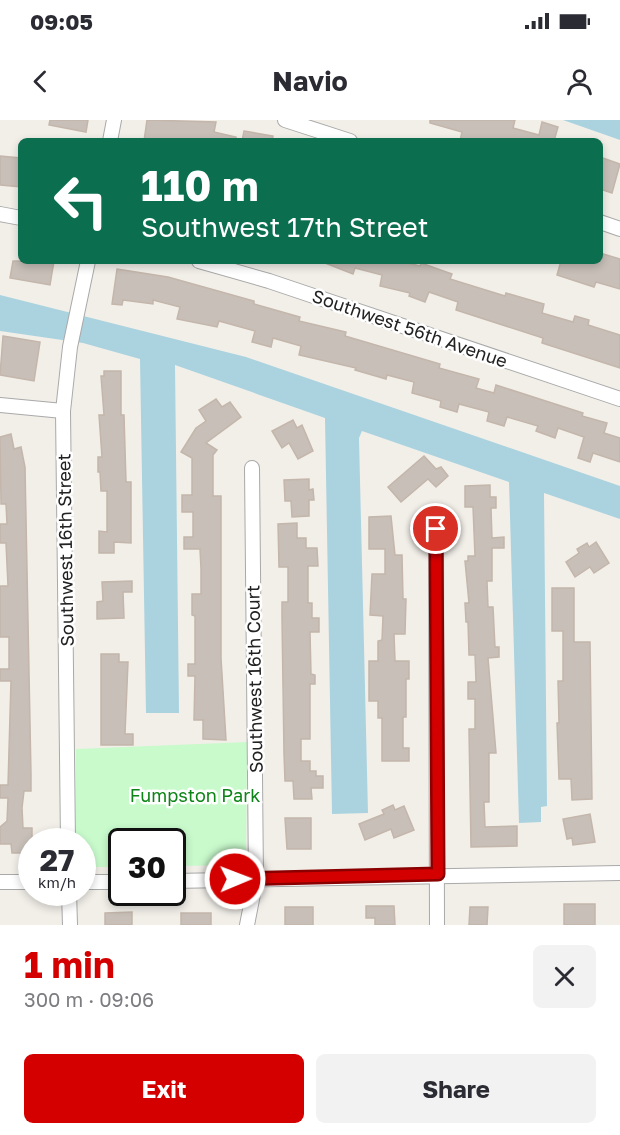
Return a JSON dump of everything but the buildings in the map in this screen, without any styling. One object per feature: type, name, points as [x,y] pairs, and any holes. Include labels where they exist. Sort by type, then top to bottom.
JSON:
[{"type":"street","points":[[111,138],[114,120]]},
{"type":"street","points":[[285,120],[341,138]]},
{"type":"street","points":[[0,214],[18,217]]},
{"type":"street","points":[[603,223],[620,229]]},
{"type":"street","name":"Southwest 16th Street","points":[[68,828],[63,411],[70,347],[87,264]]},
{"type":"street","name":"Southwest 56th Avenue","points":[[210,264],[269,281],[620,399]]},
{"type":"street","points":[[0,405],[63,411]]},
{"type":"street","name":"Southwest 16th Court","points":[[247,925],[256,879],[252,468]]},
{"type":"street","points":[[436,529],[437,925]]},
{"type":"street","points":[[186,880],[438,874],[620,873]]},
{"type":"street","points":[[0,882],[18,882]]},
{"type":"street","points":[[69,906],[70,925]]},
{"type":"green space","name":"Fumpston Park","points":[[247,742],[246,865],[186,866],[186,828],[108,828],[108,867],[96,867],[96,828],[76,828],[76,749]]},
{"type":"water","points":[[563,120],[620,120],[620,140]]},
{"type":"water","points":[[0,295],[246,357],[620,486],[620,519],[544,493],[547,806],[541,807],[541,822],[519,823],[509,482],[362,431],[359,438],[368,813],[332,814],[325,418],[175,365],[179,713],[146,713],[140,359],[83,343],[0,331]]},
{"type":"route","points":[[235,879],[438,874],[436,529]]}]
